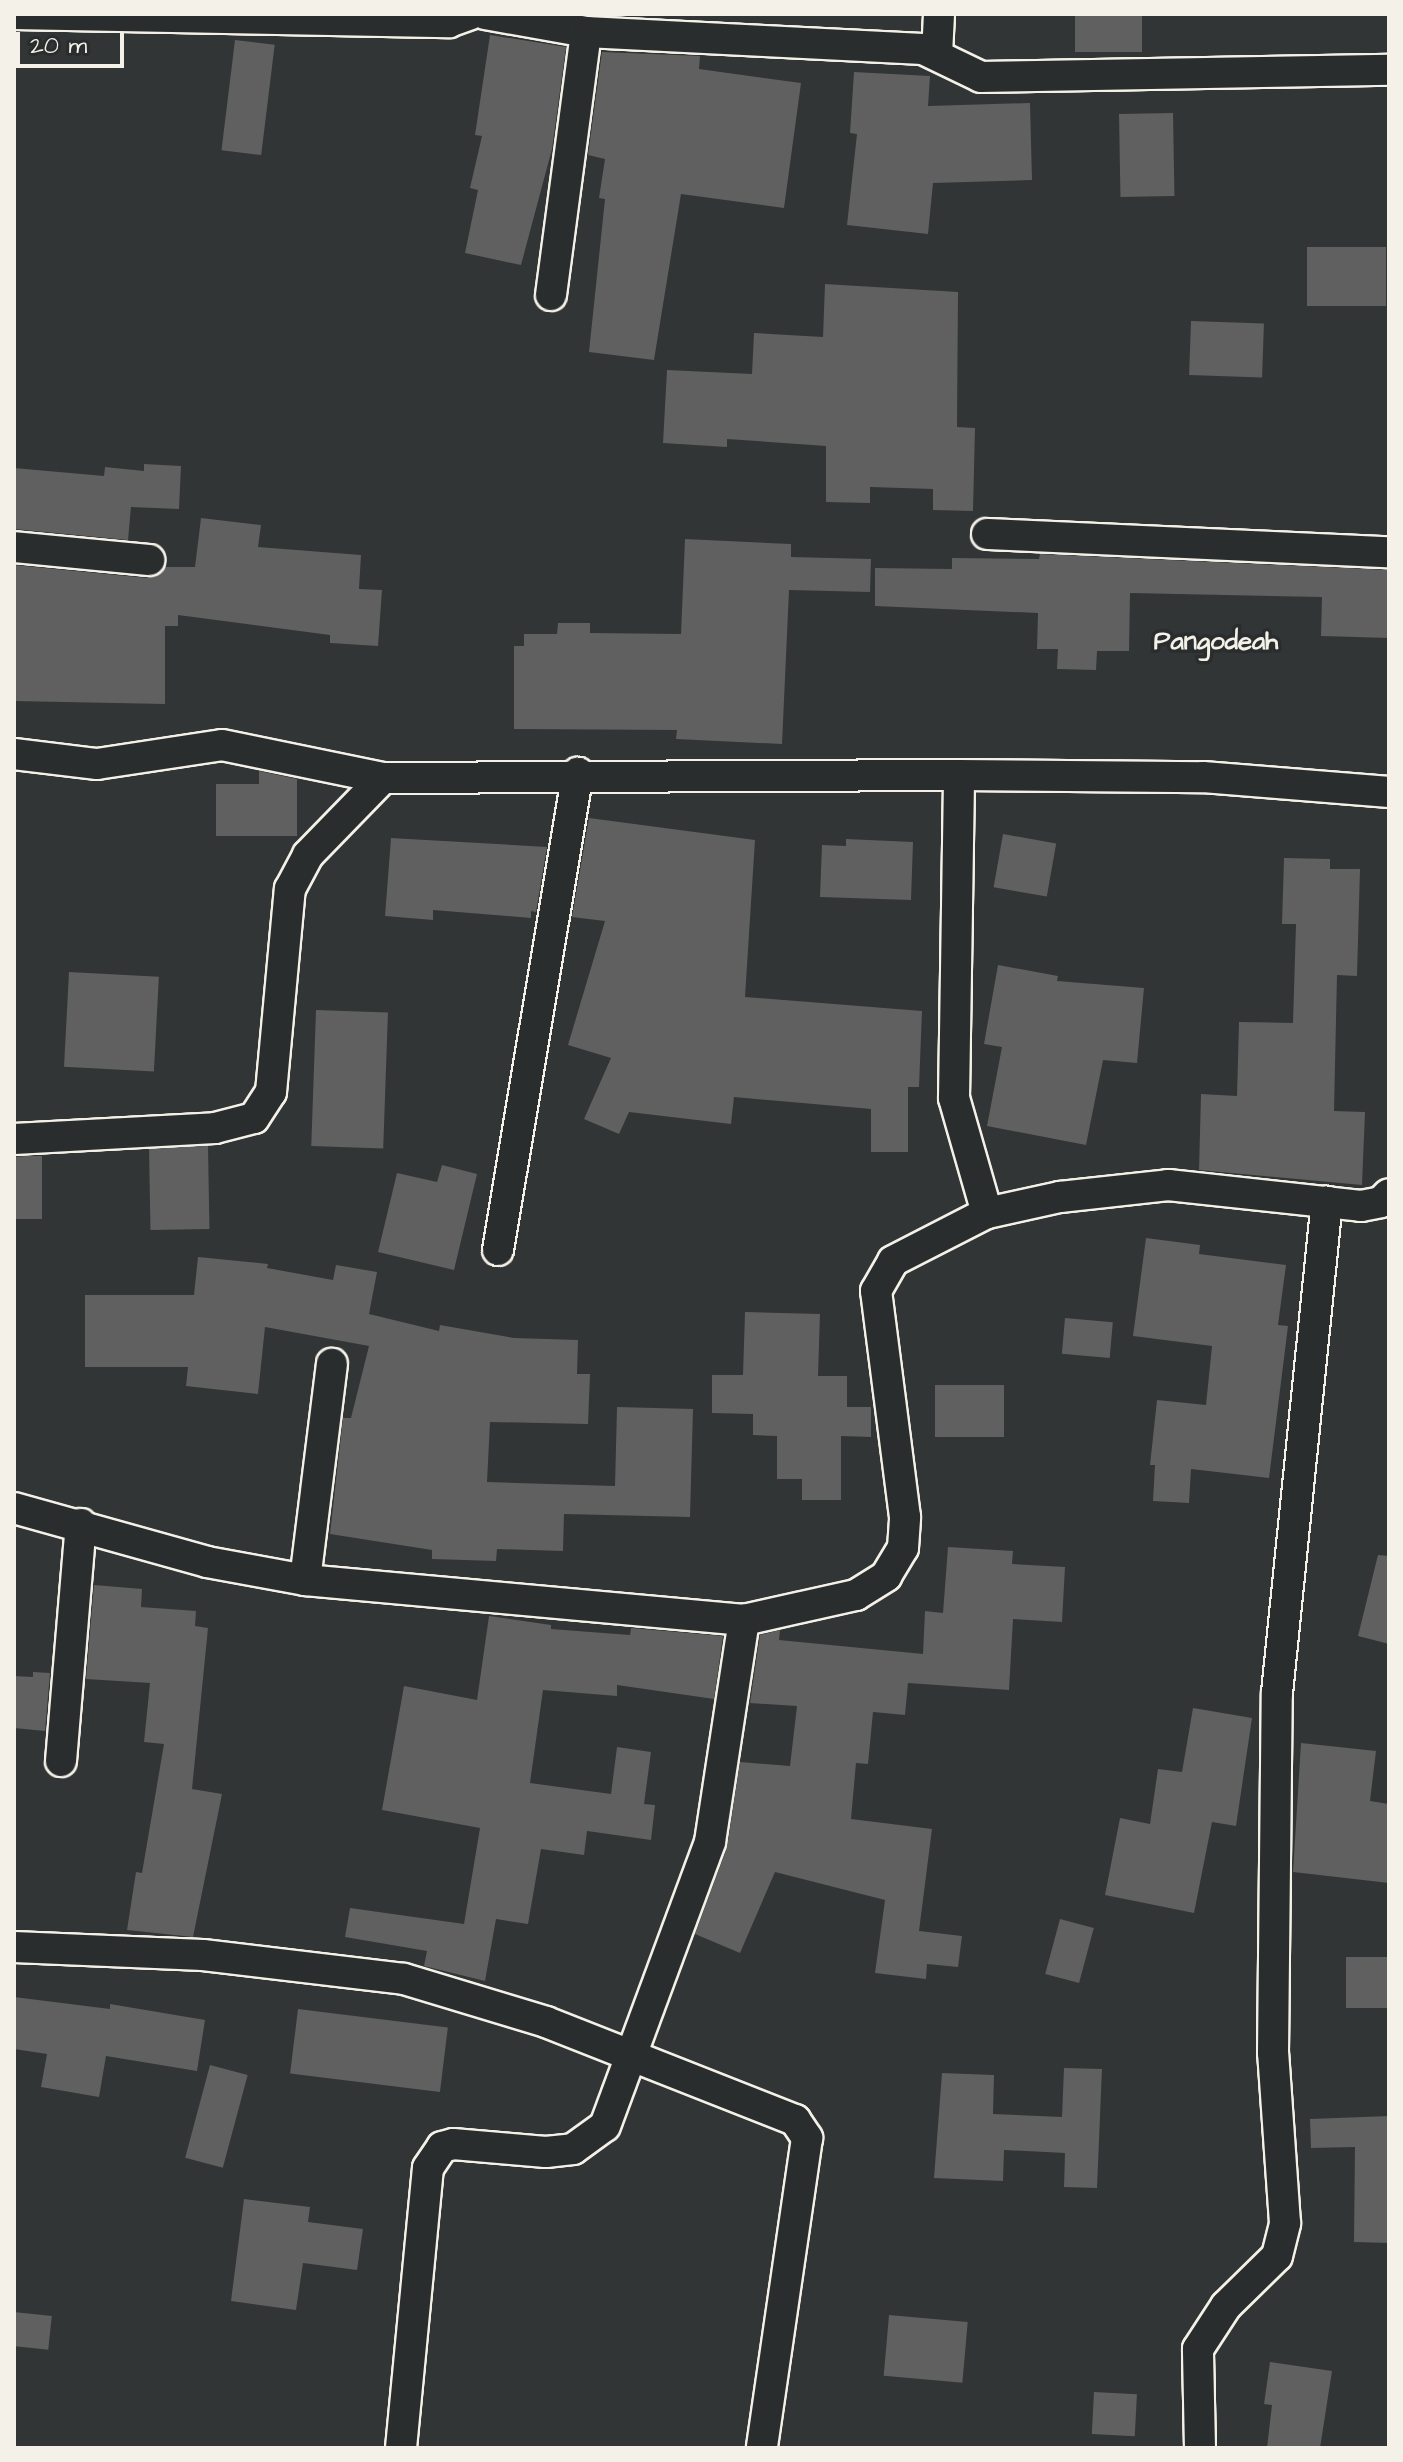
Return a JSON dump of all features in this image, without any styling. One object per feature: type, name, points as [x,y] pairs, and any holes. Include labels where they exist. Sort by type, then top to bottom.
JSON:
[{"type":"street","points":[[14,14],[449,22],[471,14]]},
{"type":"street","points":[[485,14],[586,32],[937,54],[953,68],[981,77],[1389,70]]},
{"type":"street","points":[[937,54],[939,14]]},
{"type":"street","points":[[551,295],[586,32]]},
{"type":"street","points":[[987,534],[1389,552]]},
{"type":"street","points":[[14,547],[149,560]]},
{"type":"street","points":[[14,754],[97,764],[222,745],[383,778],[578,773],[1203,777],[1389,792]]},
{"type":"street","points":[[498,1250],[578,773]]},
{"type":"street","points":[[959,775],[954,1098],[987,1213]]},
{"type":"street","points":[[14,1139],[215,1128],[260,1112],[271,1092],[290,889],[308,855],[383,778]]},
{"type":"street","points":[[14,1508],[81,1524],[207,1562],[305,1580],[744,1620],[856,1595],[886,1576],[903,1548],[905,1517],[876,1291],[893,1261],[987,1213],[1060,1197],[1168,1185],[1327,1202],[1386,1203]]},
{"type":"street","points":[[1200,2448],[1198,2349],[1226,2306],[1277,2256],[1285,2223],[1273,2053],[1277,1693],[1327,1202]]},
{"type":"street","points":[[305,1580],[332,1364]]},
{"type":"street","points":[[61,1761],[81,1524]]},
{"type":"street","points":[[401,2448],[425,2182],[434,2155],[453,2144],[546,2152],[573,2149],[605,2126],[710,1842],[744,1620]]},
{"type":"street","points":[[14,1947],[203,1955],[404,1979],[546,2022],[795,2120],[807,2138],[762,2448]]},
{"type":"building","points":[[1075,14],[1142,14],[1142,52],[1075,52]]},
{"type":"building","points":[[490,35],[566,47],[552,149],[521,265],[465,253],[478,190],[470,188],[482,136],[475,135]]},
{"type":"building","points":[[235,40],[275,45],[261,155],[221,150]]},
{"type":"building","points":[[602,52],[700,56],[699,69],[801,83],[784,208],[681,194],[654,360],[589,352],[605,199],[599,198],[605,159],[588,155]]},
{"type":"building","points":[[854,72],[930,76],[928,106],[1030,103],[1032,180],[933,183],[928,234],[847,225],[857,134],[850,133]]},
{"type":"building","points":[[1173,113],[1174,196],[1120,197],[1119,114]]},
{"type":"building","points":[[1307,247],[1386,247],[1386,306],[1307,306]]},
{"type":"building","points":[[825,284],[958,292],[957,427],[975,428],[973,511],[933,510],[933,489],[870,487],[870,503],[826,502],[826,446],[727,439],[727,447],[663,443],[667,370],[752,374],[754,333],[823,337]]},
{"type":"building","points":[[1191,321],[1264,324],[1262,378],[1189,375]]},
{"type":"building","points":[[144,464],[181,466],[179,509],[131,507],[128,540],[14,529],[14,468],[104,476],[105,467],[144,471]]},
{"type":"building","points":[[201,518],[261,525],[258,547],[361,555],[359,589],[382,590],[378,646],[330,643],[330,635],[178,615],[178,626],[165,626],[165,704],[14,701],[14,565],[147,578],[165,567],[195,567]]},
{"type":"building","points":[[685,539],[791,544],[791,557],[871,559],[870,592],[789,590],[782,744],[676,739],[677,730],[514,729],[514,646],[524,646],[524,634],[557,634],[558,623],[590,623],[590,633],[681,634]]},
{"type":"building","points":[[1040,554],[1389,570],[1389,638],[1321,636],[1322,597],[1130,593],[1129,651],[1097,651],[1096,670],[1057,669],[1058,649],[1037,649],[1038,613],[875,606],[875,568],[952,569],[952,558],[1039,559]]},
{"type":"building","points":[[259,771],[297,779],[297,836],[216,836],[216,784],[259,784]]},
{"type":"building","points":[[589,818],[755,840],[745,997],[922,1011],[919,1087],[908,1087],[908,1152],[871,1152],[871,1109],[734,1097],[731,1124],[629,1112],[619,1134],[584,1119],[611,1058],[568,1045],[605,921],[572,917]]},
{"type":"building","points":[[1003,834],[1056,843],[1047,897],[994,887]]},
{"type":"building","points":[[391,838],[547,847],[536,912],[531,911],[531,918],[433,910],[433,920],[385,916]]},
{"type":"building","points":[[846,839],[913,842],[911,900],[820,897],[822,845],[846,846]]},
{"type":"building","points":[[1284,858],[1330,859],[1330,869],[1360,869],[1357,976],[1337,975],[1334,1111],[1365,1112],[1362,1185],[1199,1170],[1201,1094],[1237,1096],[1239,1022],[1293,1023],[1296,924],[1282,924]]},
{"type":"building","points":[[998,965],[1058,976],[1057,981],[1144,988],[1137,1063],[1103,1060],[1086,1145],[987,1126],[1002,1047],[984,1044]]},
{"type":"building","points":[[69,972],[159,977],[154,1072],[64,1067]]},
{"type":"building","points":[[316,1010],[388,1013],[383,1148],[311,1146]]},
{"type":"building","points":[[208,1146],[209,1229],[150,1230],[149,1147]]},
{"type":"building","points":[[42,1156],[42,1219],[14,1219],[14,1157]]},
{"type":"building","points":[[442,1165],[477,1174],[454,1270],[378,1252],[397,1173],[437,1182]]},
{"type":"building","points":[[1146,1238],[1200,1245],[1199,1254],[1286,1265],[1278,1325],[1288,1326],[1269,1478],[1191,1469],[1189,1503],[1153,1501],[1155,1465],[1150,1465],[1157,1400],[1206,1405],[1212,1346],[1133,1336]]},
{"type":"building","points":[[198,1257],[268,1264],[267,1268],[333,1280],[336,1265],[377,1272],[369,1314],[439,1331],[440,1325],[514,1338],[578,1340],[577,1374],[590,1374],[588,1424],[490,1422],[487,1482],[615,1486],[617,1407],[693,1409],[690,1517],[564,1514],[563,1551],[497,1549],[496,1561],[432,1559],[432,1550],[330,1534],[343,1418],[351,1418],[369,1346],[265,1327],[258,1394],[186,1386],[188,1367],[85,1367],[85,1295],[194,1295]]},
{"type":"building","points":[[745,1312],[820,1314],[818,1376],[847,1376],[847,1407],[871,1407],[871,1437],[841,1436],[841,1500],[802,1500],[802,1479],[777,1479],[777,1436],[753,1435],[753,1414],[712,1413],[712,1375],[743,1375]]},
{"type":"building","points":[[1065,1318],[1113,1322],[1110,1358],[1062,1354]]},
{"type":"building","points":[[935,1385],[1004,1385],[1004,1437],[935,1437]]},
{"type":"building","points":[[948,1547],[1013,1551],[1012,1564],[1065,1567],[1062,1622],[1013,1619],[1009,1690],[908,1683],[905,1715],[873,1712],[868,1764],[856,1763],[851,1819],[932,1829],[919,1931],[962,1936],[958,1967],[927,1964],[926,1979],[875,1973],[885,1900],[775,1872],[740,1953],[695,1934],[727,1848],[740,1762],[790,1766],[797,1706],[750,1703],[760,1635],[780,1630],[779,1640],[923,1654],[925,1611],[943,1613]]},
{"type":"building","points":[[1378,1555],[1389,1556],[1389,1644],[1358,1636]]},
{"type":"building","points":[[94,1585],[142,1589],[141,1607],[196,1611],[195,1626],[208,1628],[192,1789],[222,1794],[193,1937],[127,1930],[136,1872],[142,1873],[164,1744],[144,1742],[150,1683],[86,1679]]},
{"type":"building","points":[[489,1616],[551,1625],[551,1629],[630,1635],[631,1628],[723,1636],[714,1699],[617,1685],[617,1696],[543,1690],[530,1783],[611,1794],[617,1747],[651,1752],[644,1804],[655,1805],[651,1840],[587,1831],[584,1855],[541,1849],[528,1924],[496,1919],[485,1981],[424,1966],[427,1951],[345,1937],[350,1908],[464,1924],[480,1828],[382,1810],[404,1686],[477,1700]]},
{"type":"building","points":[[33,1672],[50,1673],[45,1731],[14,1728],[14,1676],[33,1677]]},
{"type":"building","points":[[1193,1708],[1252,1718],[1236,1826],[1212,1822],[1194,1913],[1105,1895],[1120,1818],[1150,1824],[1158,1769],[1182,1772]]},
{"type":"building","points":[[1301,1743],[1376,1751],[1370,1801],[1389,1804],[1389,1883],[1293,1872]]},
{"type":"building","points":[[1060,1919],[1094,1928],[1079,1983],[1045,1974]]},
{"type":"building","points":[[1346,1957],[1389,1957],[1389,2008],[1346,2008]]},
{"type":"building","points":[[14,1997],[110,2009],[110,2004],[205,2020],[197,2071],[106,2056],[99,2097],[41,2087],[47,2054],[14,2049]]},
{"type":"building","points":[[298,2009],[448,2027],[440,2092],[290,2074]]},
{"type":"building","points":[[210,2065],[248,2075],[223,2168],[185,2158]]},
{"type":"building","points":[[1064,2068],[1102,2069],[1097,2188],[1064,2187],[1065,2153],[1004,2150],[1003,2181],[934,2178],[942,2073],[994,2075],[993,2114],[1062,2117]]},
{"type":"building","points":[[1389,2116],[1389,2243],[1354,2242],[1355,2147],[1311,2148],[1310,2119]]},
{"type":"building","points":[[244,2199],[310,2207],[308,2222],[363,2229],[357,2270],[303,2263],[296,2310],[231,2301]]},
{"type":"building","points":[[14,2312],[52,2316],[48,2350],[14,2346]]},
{"type":"building","points":[[889,2315],[968,2322],[962,2383],[884,2376]]},
{"type":"building","points":[[1270,2362],[1332,2371],[1320,2448],[1267,2448],[1272,2405],[1264,2404]]},
{"type":"building","points":[[1094,2392],[1137,2394],[1135,2436],[1092,2434]]},
{"type":"district","name":"Pangodeah","points":[[1216,642]]}]
